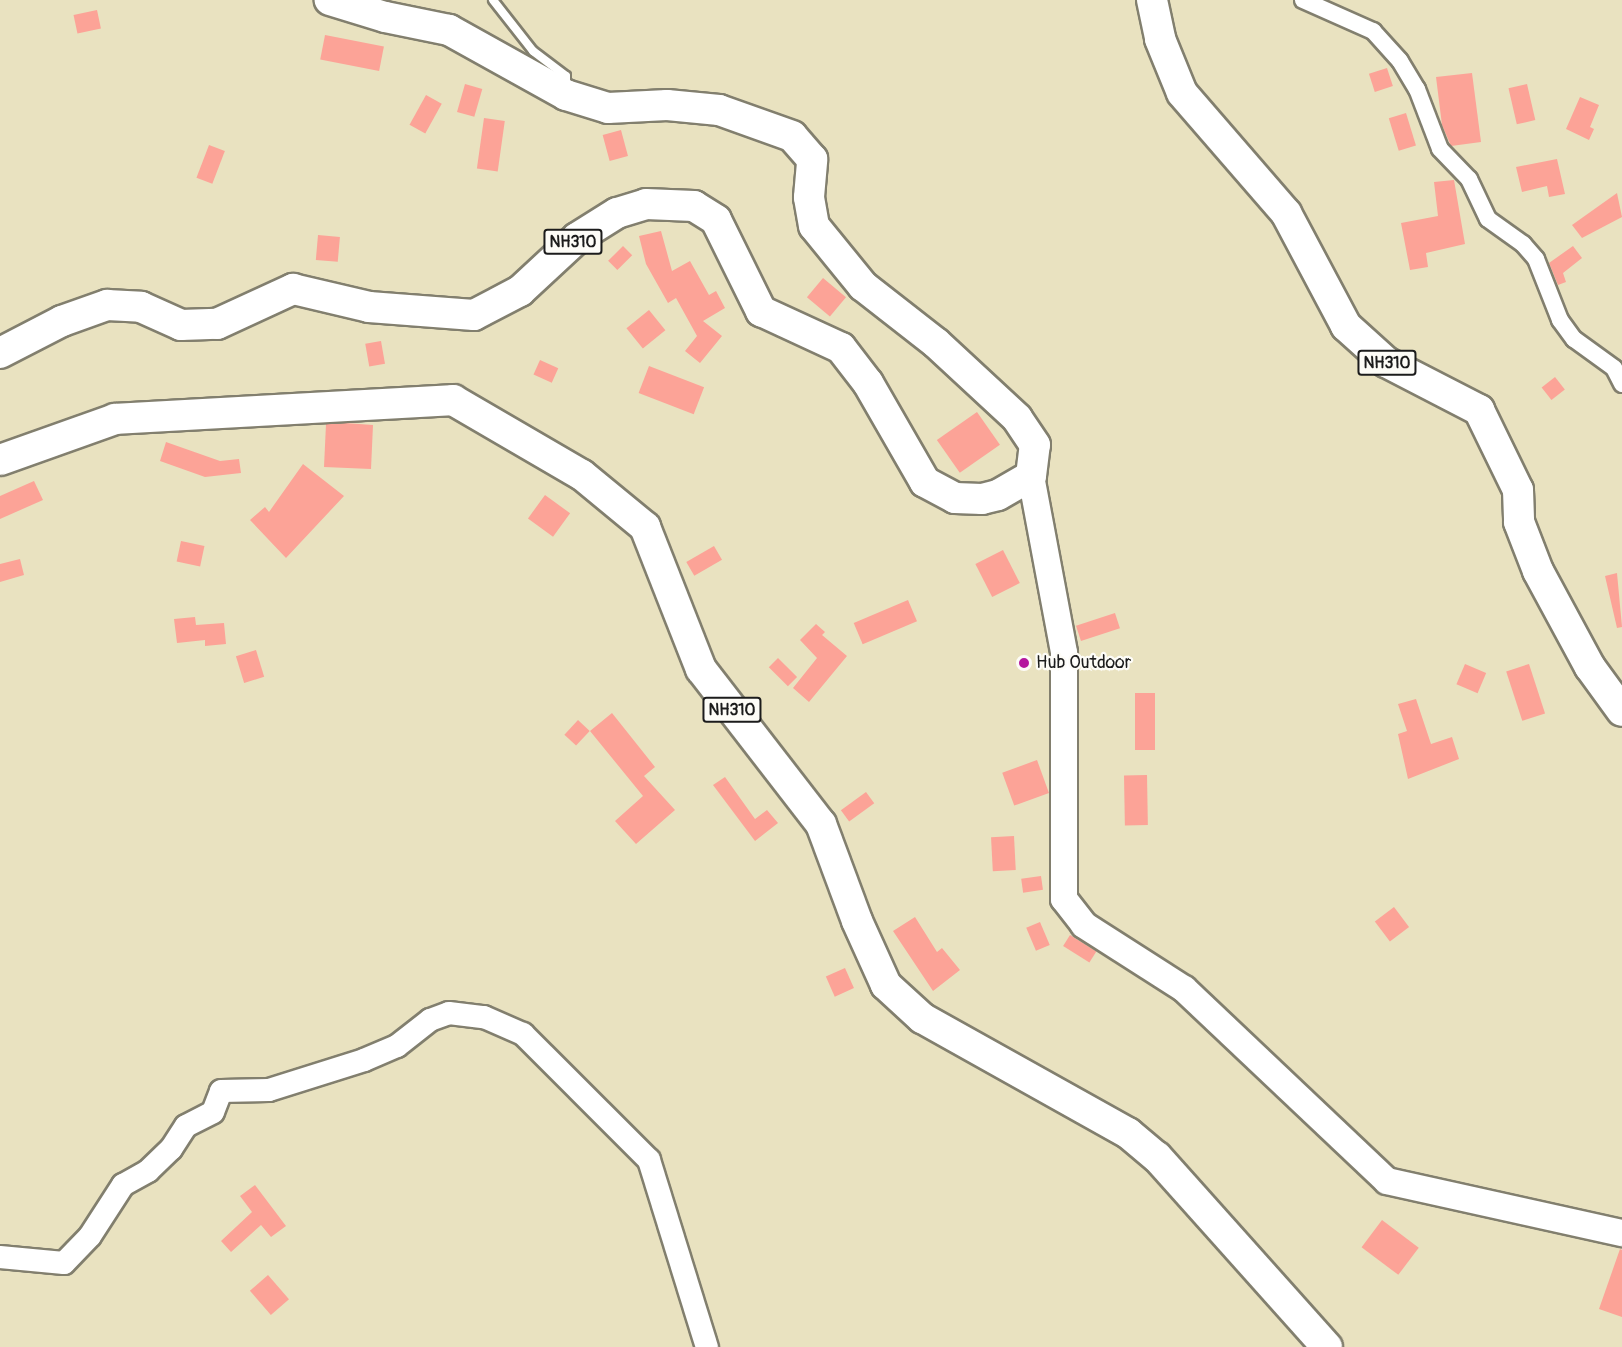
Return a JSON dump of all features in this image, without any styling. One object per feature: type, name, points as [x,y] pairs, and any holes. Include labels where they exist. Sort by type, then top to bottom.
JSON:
[{"type":"highway","points":[[330,0],[385,17],[449,30],[566,95],[608,108],[667,105],[719,110],[792,136],[812,159],[809,197],[814,226],[863,285],[936,343],[1017,418],[1035,445],[1031,476]]},
{"type":"highway","name":"NH310","points":[[1152,0],[1160,39],[1182,93],[1286,213],[1346,326],[1386,362],[1479,410],[1518,490],[1519,522],[1538,571],[1590,667],[1622,711]]},
{"type":"highway","name":"NH310","points":[[0,353],[62,321],[107,305],[141,307],[181,325],[217,324],[293,289],[369,307],[474,315],[520,291],[577,238],[617,213],[646,204],[694,206],[716,220],[761,311],[841,348],[868,383],[925,482],[955,498],[982,499],[998,495],[1031,476]]},
{"type":"highway","name":"NH310","points":[[0,460],[115,419],[453,400],[582,475],[645,527],[701,669],[821,824],[856,921],[886,985],[922,1018],[1128,1132],[1157,1157],[1328,1347]]},
{"type":"main road","points":[[1031,476],[1064,653],[1064,899],[1084,925],[1184,989],[1387,1181],[1622,1233]]},
{"type":"street","points":[[1303,0],[1372,31],[1400,61],[1417,89],[1440,149],[1469,179],[1488,219],[1523,244],[1536,259],[1560,320],[1574,339],[1614,368],[1622,384]]},
{"type":"street","points":[[0,1257],[64,1263],[90,1236],[123,1185],[147,1171],[171,1149],[186,1126],[213,1112],[221,1091],[269,1090],[364,1060],[396,1046],[430,1020],[449,1013],[484,1017],[523,1034],[649,1160],[707,1347]]},
{"type":"lane","points":[[493,0],[533,51],[566,76],[566,95]]},
{"type":"building","points":[[97,10],[101,29],[77,34],[74,15]]},
{"type":"building","points":[[325,35],[384,46],[379,71],[320,60]]},
{"type":"building","points":[[1387,68],[1393,86],[1375,92],[1369,74]]},
{"type":"building","points":[[1472,73],[1481,142],[1451,146],[1442,125],[1436,77]]},
{"type":"building","points":[[465,84],[482,89],[474,117],[457,112]]},
{"type":"building","points":[[1527,84],[1535,120],[1517,124],[1508,88]]},
{"type":"building","points":[[426,95],[442,104],[425,133],[410,125]]},
{"type":"building","points":[[1580,97],[1599,105],[1590,127],[1594,129],[1589,140],[1566,129]]},
{"type":"building","points":[[1406,113],[1416,146],[1399,151],[1389,118]]},
{"type":"building","points":[[484,118],[505,121],[498,171],[477,169]]},
{"type":"building","points":[[621,130],[628,156],[610,161],[603,135]]},
{"type":"building","points":[[209,145],[225,151],[212,184],[196,178]]},
{"type":"building","points":[[1557,159],[1565,194],[1549,197],[1547,186],[1522,192],[1516,167]]},
{"type":"building","points":[[1454,180],[1465,244],[1426,253],[1428,267],[1410,270],[1401,223],[1438,216],[1434,182]]},
{"type":"building","points":[[1617,193],[1622,217],[1582,238],[1572,225]]},
{"type":"building","points":[[661,231],[672,271],[690,261],[709,295],[716,291],[725,308],[703,321],[722,336],[700,363],[685,351],[697,336],[676,298],[668,303],[646,264],[639,236]]},
{"type":"building","points":[[318,235],[340,237],[338,262],[316,260]]},
{"type":"building","points":[[623,246],[632,255],[617,270],[608,261]]},
{"type":"building","points":[[1573,246],[1582,258],[1563,273],[1566,282],[1558,285],[1549,263]]},
{"type":"building","points":[[823,278],[846,297],[830,316],[807,297]]},
{"type":"building","points":[[649,310],[665,330],[643,348],[626,328]]},
{"type":"building","points":[[381,341],[385,364],[369,366],[365,344]]},
{"type":"building","points":[[540,360],[558,368],[552,383],[533,375]]},
{"type":"building","points":[[649,366],[704,387],[694,414],[639,393]]},
{"type":"building","points":[[1555,377],[1565,390],[1551,400],[1542,387]]},
{"type":"building","points":[[977,412],[1000,445],[960,473],[937,440]]},
{"type":"building","points":[[326,424],[373,425],[371,469],[324,467]]},
{"type":"building","points":[[166,442],[220,461],[239,459],[241,473],[205,477],[160,461]]},
{"type":"building","points":[[303,464],[344,496],[286,558],[250,520],[265,507],[269,512]]},
{"type":"building","points":[[34,481],[43,500],[0,519],[0,496]]},
{"type":"building","points":[[545,495],[570,513],[553,537],[528,518]]},
{"type":"building","points":[[181,541],[204,546],[200,567],[177,562]]},
{"type":"building","points":[[714,546],[722,560],[694,576],[686,562]]},
{"type":"building","points":[[1003,550],[1020,583],[992,597],[975,564]]},
{"type":"building","points":[[20,559],[24,575],[0,582],[0,564]]},
{"type":"building","points":[[1617,573],[1622,627],[1617,628],[1605,576]]},
{"type":"building","points":[[908,600],[917,621],[863,644],[854,623]]},
{"type":"building","points":[[1115,613],[1120,628],[1081,641],[1076,626]]},
{"type":"building","points":[[195,617],[196,625],[224,623],[226,644],[205,646],[205,640],[177,643],[174,619]]},
{"type":"building","points":[[816,624],[825,632],[822,635],[847,656],[809,702],[793,688],[817,658],[800,640]]},
{"type":"building","points":[[256,650],[264,677],[244,683],[236,656]]},
{"type":"building","points":[[778,658],[797,677],[788,686],[769,667]]},
{"type":"building","points":[[1465,664],[1486,673],[1478,693],[1456,684]]},
{"type":"building","points":[[1529,664],[1545,713],[1522,721],[1506,671]]},
{"type":"building","points":[[1135,693],[1155,693],[1155,750],[1135,750]]},
{"type":"building","points":[[1416,699],[1431,744],[1452,737],[1459,759],[1408,779],[1398,734],[1407,731],[1398,704]]},
{"type":"building","points":[[612,713],[655,767],[644,776],[675,810],[636,844],[615,821],[643,796],[590,731]]},
{"type":"building","points":[[578,720],[590,731],[576,746],[564,735]]},
{"type":"building","points":[[1037,760],[1049,793],[1014,806],[1002,773]]},
{"type":"building","points":[[1124,775],[1147,775],[1148,825],[1125,825]]},
{"type":"building","points":[[725,777],[755,819],[767,810],[778,823],[755,841],[713,785]]},
{"type":"building","points":[[866,792],[874,803],[849,822],[841,810]]},
{"type":"building","points":[[1014,836],[1016,870],[993,871],[991,837]]},
{"type":"building","points":[[1041,876],[1043,890],[1023,893],[1021,879]]},
{"type":"building","points":[[1394,907],[1409,927],[1390,941],[1375,921]]},
{"type":"building","points":[[915,917],[937,952],[942,948],[960,970],[933,991],[893,931]]},
{"type":"building","points":[[1040,922],[1050,945],[1036,951],[1026,928]]},
{"type":"building","points":[[1070,935],[1096,951],[1089,962],[1063,946]]},
{"type":"building","points":[[845,968],[854,988],[835,997],[826,977]]},
{"type":"building","points":[[255,1185],[286,1226],[271,1237],[261,1225],[231,1252],[221,1241],[252,1212],[240,1196]]},
{"type":"building","points":[[1382,1220],[1419,1248],[1398,1275],[1362,1247]]},
{"type":"building","points":[[1620,1249],[1622,1250],[1622,1317],[1599,1309]]},
{"type":"building","points":[[268,1275],[289,1299],[271,1315],[250,1291]]},
{"type":"place","name":"Hub Outdoor","points":[[1024,663]]}]
